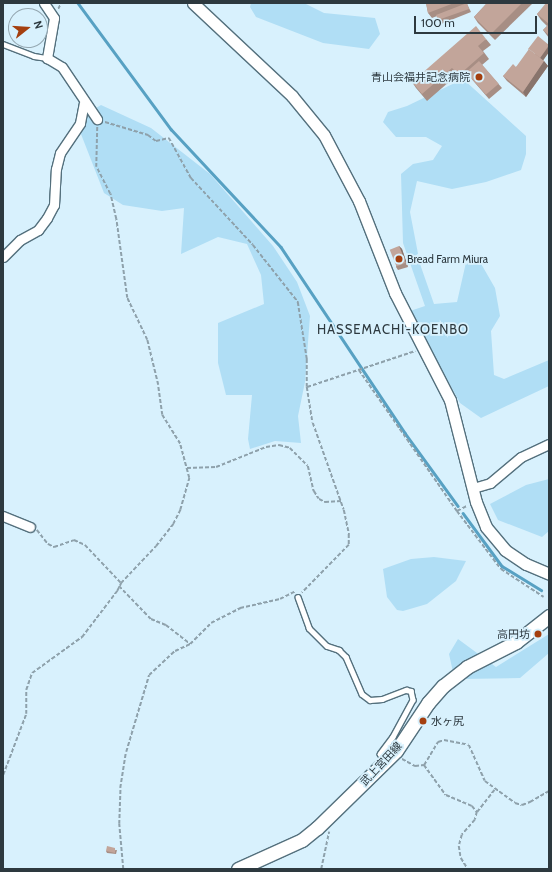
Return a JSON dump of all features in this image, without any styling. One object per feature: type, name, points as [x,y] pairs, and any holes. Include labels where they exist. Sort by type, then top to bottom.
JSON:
[{"type":"main road","name":"武上宮田線","points":[[238,869],[302,840],[334,812],[396,752],[428,703],[443,686],[467,667],[516,642],[549,616]]},
{"type":"street","points":[[44,3],[54,18],[47,58],[62,67],[84,103],[97,119]]},
{"type":"street","points":[[193,3],[292,96],[324,135],[359,202],[389,280],[425,347],[450,400],[476,502],[486,527],[500,546],[526,564],[549,574]]},
{"type":"street","points":[[3,257],[20,240],[38,230],[54,205],[56,169],[60,153],[80,122],[84,103]]},
{"type":"street","points":[[473,488],[490,483],[521,457],[549,444]]},
{"type":"street","points":[[3,516],[30,527]]},
{"type":"lane","points":[[3,44],[34,56],[47,58]]},
{"type":"lane","points":[[298,597],[309,628],[327,646],[339,650],[346,656],[362,694],[370,700],[406,690],[411,691],[412,700],[393,737],[380,754],[386,761]]},
{"type":"path","points":[[3,775],[26,714],[26,690],[32,673],[82,637],[121,583],[173,524],[189,478],[180,444],[162,415],[158,385],[147,340],[127,298],[116,220],[110,194],[96,166],[97,119],[111,125],[148,135],[156,141],[169,138],[191,178],[253,245],[291,291],[298,302],[304,333],[307,387],[313,423],[341,501],[349,534],[349,544],[322,575],[298,597],[296,590],[280,599],[240,608],[211,623],[190,644],[175,651],[150,675],[126,752],[120,788],[119,824],[123,869]]},
{"type":"path","points":[[307,387],[425,347]]},
{"type":"path","points":[[359,369],[457,511],[501,569],[544,597]]},
{"type":"path","points":[[187,468],[216,468],[266,447],[279,445],[290,448],[308,466],[314,491],[319,499],[325,502],[341,501]]},
{"type":"path","points":[[457,511],[476,502]]},
{"type":"path","points":[[30,527],[40,531],[48,544],[54,547],[74,540],[85,545],[121,583]]},
{"type":"path","points":[[119,586],[150,618],[166,625],[190,644]]},
{"type":"path","points":[[424,765],[438,742],[444,740],[469,745],[485,781],[494,790],[515,803],[522,805],[549,792]]},
{"type":"path","points":[[396,752],[406,763],[414,766],[424,765]]},
{"type":"path","points":[[424,765],[446,795],[472,806],[477,812]]},
{"type":"path","points":[[468,869],[461,858],[459,846],[462,834],[475,820],[477,812],[494,790]]},
{"type":"path","points":[[321,869],[334,812]]},
{"type":"shaded area","points":[[251,3],[304,3],[324,13],[375,18],[380,34],[369,49],[323,43],[256,17],[250,7]]},
{"type":"shaded area","points":[[463,79],[526,136],[526,154],[521,170],[486,182],[452,189],[417,181],[410,212],[420,264],[434,304],[457,302],[467,258],[476,255],[495,288],[500,316],[491,331],[494,375],[504,379],[549,360],[549,386],[481,418],[460,403],[410,311],[425,306],[403,243],[401,174],[413,164],[433,160],[442,146],[426,137],[396,137],[383,122],[388,112],[407,106]]},
{"type":"shaded area","points":[[101,105],[151,128],[210,174],[273,246],[297,282],[310,316],[305,382],[298,416],[301,443],[275,441],[250,449],[248,439],[252,395],[226,395],[218,363],[218,323],[264,304],[261,275],[247,244],[218,237],[181,254],[184,208],[162,211],[123,205],[104,193],[79,129],[86,114]]},
{"type":"shaded area","points":[[549,479],[549,531],[542,537],[498,520],[490,504],[526,485]]},
{"type":"shaded area","points":[[434,557],[466,561],[456,581],[427,604],[403,611],[397,610],[387,597],[383,569],[411,559]]},
{"type":"shaded area","points":[[549,634],[549,653],[520,678],[461,679],[453,672],[449,654],[458,639],[496,667]]},
{"type":"building","points":[[426,3],[454,3],[428,13]]},
{"type":"building","points":[[467,3],[469,9],[438,20],[436,15]]},
{"type":"building","points":[[487,3],[522,3],[491,34],[474,17]]},
{"type":"building","points":[[546,3],[549,3],[549,24],[537,14]]},
{"type":"building","points":[[549,24],[549,35],[543,30]]},
{"type":"building","points":[[476,26],[486,39],[478,46],[484,53],[459,75],[452,68],[422,94],[412,82]]},
{"type":"building","points":[[538,36],[549,45],[540,58],[528,49]]},
{"type":"building","points":[[529,49],[544,61],[523,92],[503,76],[513,64],[516,67]]},
{"type":"building","points":[[479,61],[499,84],[486,95],[466,72]]},
{"type":"building","points":[[399,246],[406,263],[396,266],[390,250]]},
{"type":"building","points":[[107,846],[115,848],[115,853],[106,851]]},
{"type":"waterway","points":[[78,3],[171,129],[281,247],[405,433],[458,506]]},
{"type":"waterway","points":[[463,513],[502,566],[541,590]]},
{"type":"place","name":"青山会福井記念病院","points":[[479,77]]},
{"type":"place","name":"Bread Farm Miura","points":[[399,259]]},
{"type":"place","name":"高円坊","points":[[538,634]]},
{"type":"place","name":"水ヶ尻","points":[[423,721]]},
{"type":"district","name":"HASSEMACHI-KOENBO","points":[[393,329]]}]
